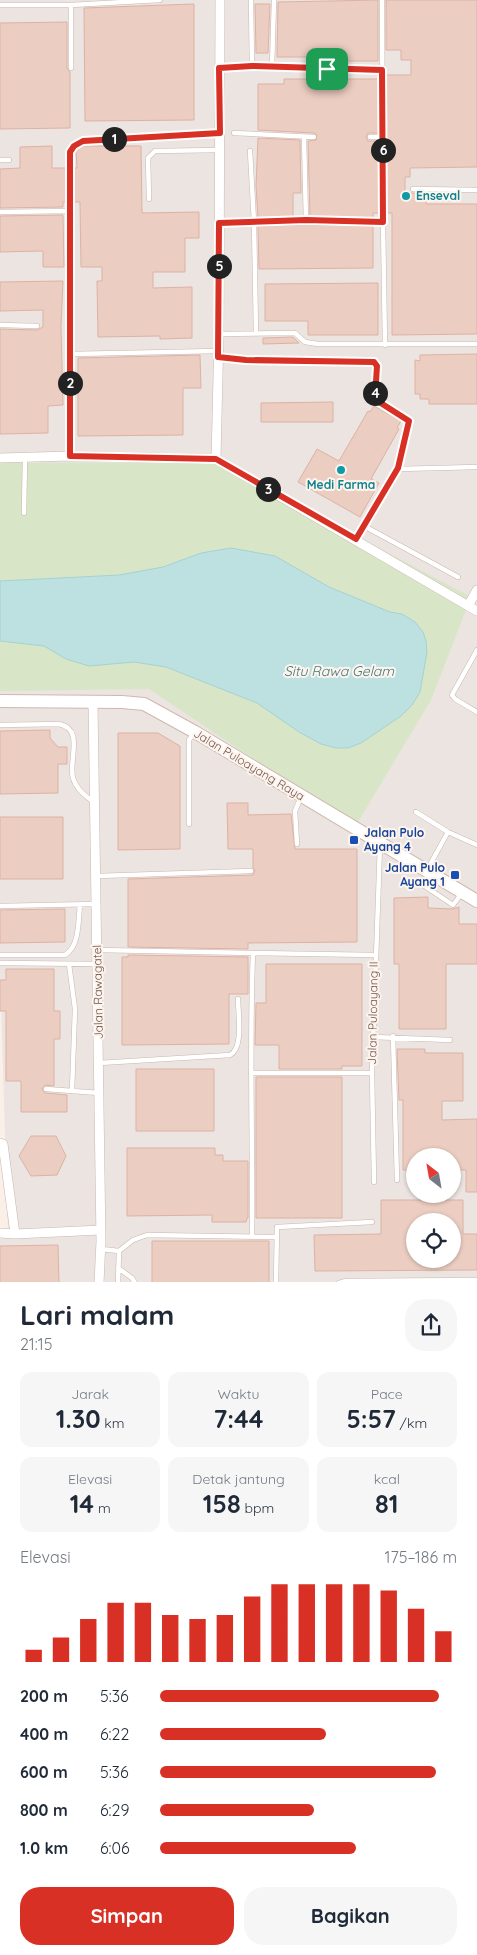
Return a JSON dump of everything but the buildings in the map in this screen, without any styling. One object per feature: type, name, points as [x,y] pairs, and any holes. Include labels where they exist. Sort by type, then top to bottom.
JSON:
[{"type":"street","points":[[216,459],[220,334],[220,0]]},
{"type":"street","points":[[0,458],[70,456],[216,459],[477,611]]},
{"type":"street","points":[[468,606],[477,590]]},
{"type":"street","name":"Jalan Puloayang Raya","points":[[0,701],[122,702],[144,704],[195,732],[477,901]]},
{"type":"street","name":"Jalan Rawagatel","points":[[93,702],[101,1230],[99,1282]]},
{"type":"street","points":[[0,1144],[3,1144],[15,1234]]},
{"type":"street","points":[[0,1233],[101,1230]]},
{"type":"lane","points":[[0,5],[71,5],[160,0]]},
{"type":"lane","points":[[251,0],[252,66]]},
{"type":"lane","points":[[272,68],[274,0]]},
{"type":"lane","points":[[382,0],[385,345]]},
{"type":"lane","points":[[71,5],[71,68]]},
{"type":"lane","points":[[219,68],[252,66],[382,70]]},
{"type":"lane","points":[[70,456],[70,152],[74,146],[83,141],[220,133]]},
{"type":"lane","points":[[234,133],[314,137]]},
{"type":"lane","points":[[304,137],[306,220]]},
{"type":"lane","points":[[370,137],[383,137]]},
{"type":"lane","points":[[149,199],[148,158],[155,151],[219,150]]},
{"type":"lane","points":[[250,151],[254,222],[256,332]]},
{"type":"lane","points":[[0,160],[9,160]]},
{"type":"lane","points":[[413,189],[477,190]]},
{"type":"lane","points":[[0,212],[69,212]]},
{"type":"lane","points":[[219,223],[306,220],[383,222]]},
{"type":"lane","points":[[0,325],[37,326]]},
{"type":"lane","points":[[220,334],[256,332],[296,333],[308,343],[385,345],[477,344]]},
{"type":"lane","points":[[71,354],[218,354],[246,360],[374,362],[377,366],[376,400],[407,419],[409,423],[398,468],[356,539]]},
{"type":"lane","points":[[24,512],[25,458]]},
{"type":"lane","points":[[398,468],[477,467]]},
{"type":"lane","points":[[364,526],[458,577]]},
{"type":"lane","points":[[477,650],[452,695],[455,700],[477,712]]},
{"type":"lane","points":[[0,725],[59,724],[65,725],[70,729],[73,734],[74,743],[72,777],[83,794],[96,804]]},
{"type":"lane","points":[[189,824],[189,740],[195,732]]},
{"type":"lane","points":[[297,844],[295,811],[302,796]]},
{"type":"lane","points":[[416,812],[448,832],[477,845]]},
{"type":"lane","points":[[426,871],[448,832]]},
{"type":"lane","name":"Jalan Puloayang II","points":[[374,1182],[372,1074],[380,843]]},
{"type":"lane","points":[[97,876],[251,871]]},
{"type":"lane","points":[[417,882],[453,905],[462,892]]},
{"type":"lane","points":[[0,906],[97,904]]},
{"type":"lane","points":[[0,955],[65,955],[75,946],[80,905]]},
{"type":"lane","points":[[98,950],[375,956]]},
{"type":"lane","points":[[252,1237],[251,1072],[253,953]]},
{"type":"lane","points":[[0,963],[98,964]]},
{"type":"lane","points":[[69,964],[75,1009],[72,1091]]},
{"type":"lane","points":[[99,1063],[230,1055],[235,1053],[239,1045],[238,998]]},
{"type":"lane","points":[[373,1037],[393,1036],[450,1040]]},
{"type":"lane","points":[[393,1036],[397,1180]]},
{"type":"lane","points":[[251,1072],[372,1074]]},
{"type":"lane","points":[[46,1089],[99,1093]]},
{"type":"lane","points":[[276,1282],[277,1226],[372,1222]]},
{"type":"lane","points":[[101,1249],[119,1251],[133,1240],[146,1235],[276,1237]]},
{"type":"lane","points":[[118,1282],[119,1251]]},
{"type":"lane","points":[[118,1268],[135,1282]]},
{"type":"lane","points":[[339,1282],[477,1280]]},
{"type":"shaded area","points":[[0,0],[477,0],[477,1282],[0,1282],[0,1234],[8,1234],[0,969]]},
{"type":"green space","points":[[217,462],[471,597],[431,700],[355,827],[149,689],[0,691],[0,463]]},
{"type":"water","name":"Situ Rawa Gelam","points":[[231,548],[275,556],[329,587],[390,612],[402,614],[415,622],[423,632],[427,652],[420,692],[412,705],[401,716],[361,743],[348,748],[336,748],[321,744],[299,732],[257,703],[166,667],[134,662],[89,666],[66,659],[44,646],[0,641],[0,581],[119,575],[163,567],[201,553]]},
{"type":"place","name":"Enseval","points":[[406,196]]},
{"type":"place","name":"Medi Farma","points":[[341,470]]},
{"type":"place","name":"Jalan Pulo Ayang 4","points":[[354,840]]},
{"type":"place","name":"Jalan Pulo Ayang 1","points":[[455,875]]},
{"type":"route","points":[[252,66],[327,69],[382,70],[383,222],[306,220],[219,223],[220,334],[218,357],[246,360],[374,362],[376,364],[376,400],[407,419],[409,423],[398,468],[356,539],[216,459],[70,456],[70,152],[74,146],[83,141],[211,132],[220,133],[219,68],[252,66]]}]
